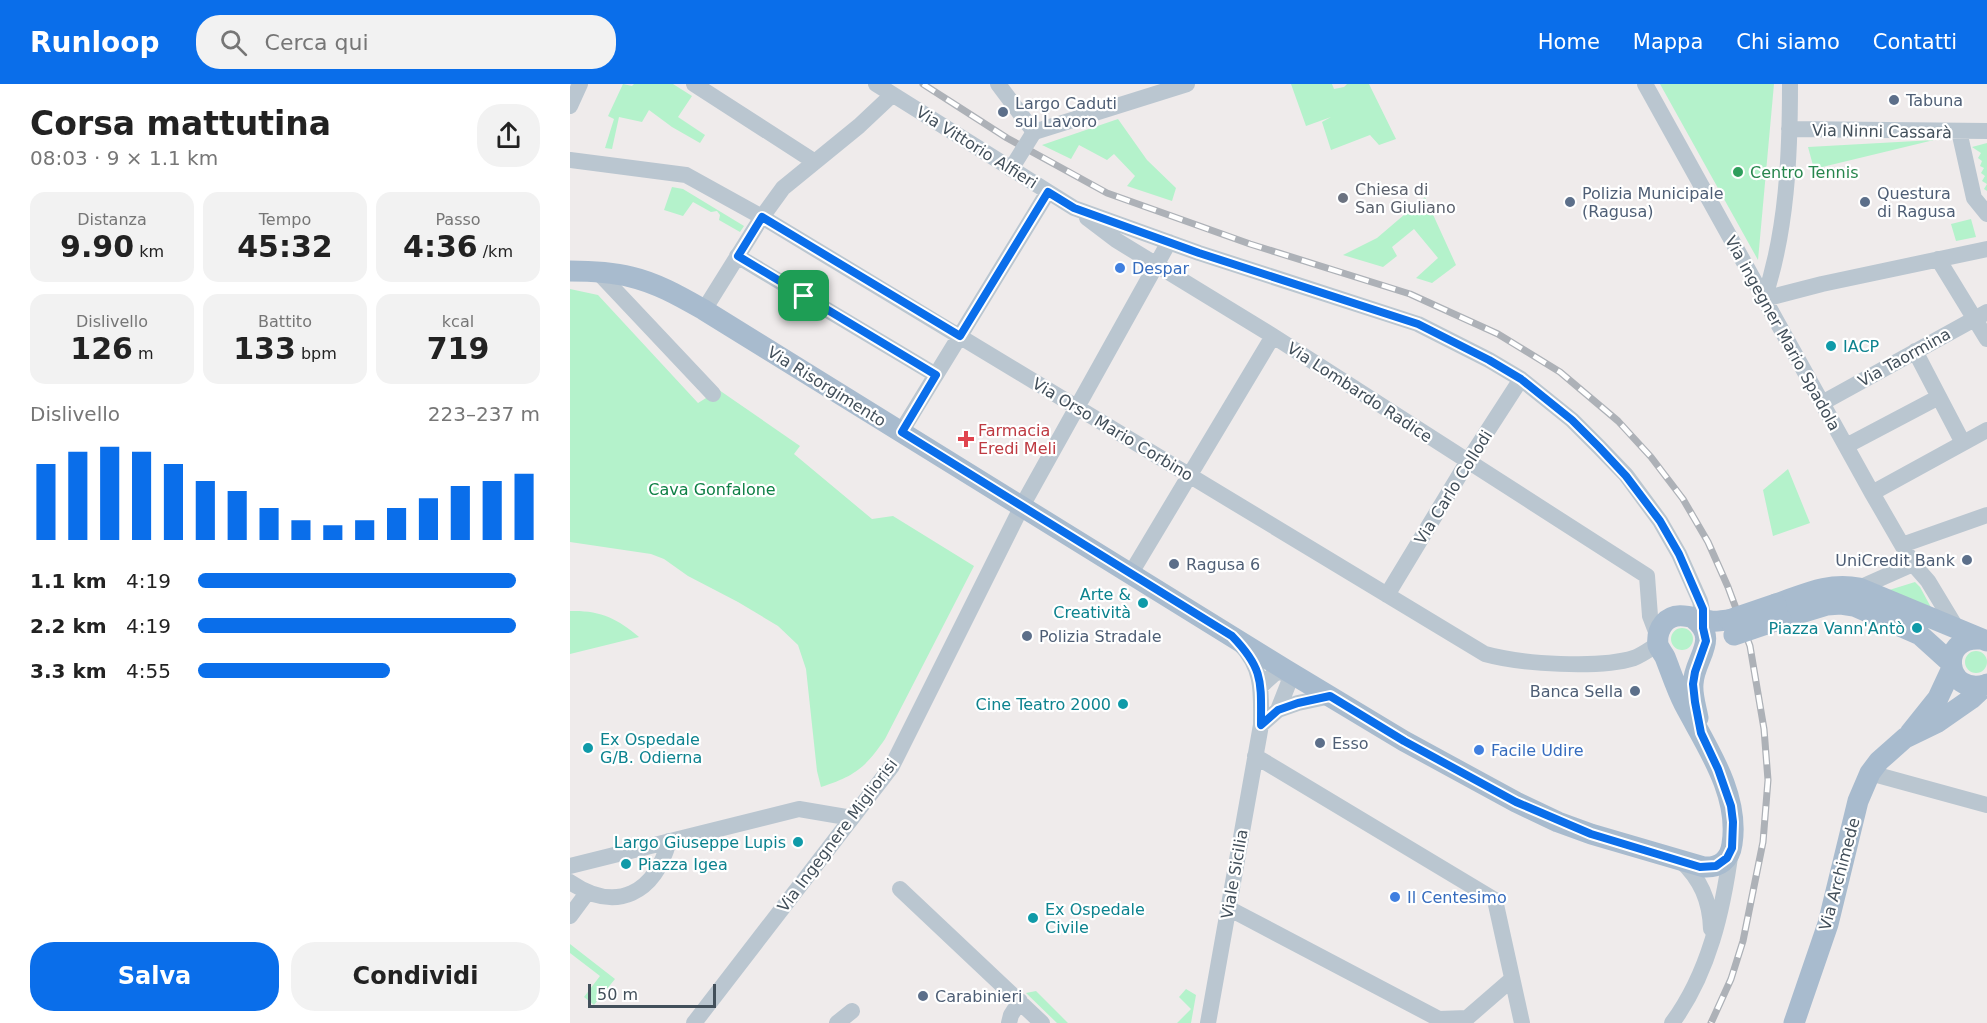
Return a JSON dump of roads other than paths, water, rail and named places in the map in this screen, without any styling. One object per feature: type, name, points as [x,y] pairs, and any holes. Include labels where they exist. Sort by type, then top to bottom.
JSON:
[{"type":"main road","name":"Via Risorgimento","points":[[570,271],[597,271],[632,277],[674,293],[1286,670],[1404,741],[1516,802],[1591,834],[1700,867],[1713,867],[1725,860],[1732,848]]},
{"type":"main road","points":[[1660,646],[1670,660],[1683,664],[1690,663],[1701,634],[1713,622],[1732,627],[1779,611],[1824,587],[1843,585],[1859,588],[1983,640]]},
{"type":"main road","points":[[1779,611],[1827,604],[1854,606],[1920,635],[1952,665],[1955,676],[1965,685],[1972,687],[1986,685]]},
{"type":"main road","points":[[1701,733],[1693,684],[1701,634],[1687,615],[1673,616],[1663,624],[1660,646],[1684,704],[1718,769],[1731,806],[1732,848]]},
{"type":"main road","points":[[1905,738],[1938,698],[1952,665],[1953,654],[1959,645],[1968,639],[1983,640]]},
{"type":"main road","points":[[1905,738],[1938,723],[1986,685]]},
{"type":"main road","name":"Via Archimede","points":[[1794,1023],[1828,924],[1858,801],[1870,773],[1879,761],[1905,738]]},
{"type":"street","points":[[570,106],[580,84]]},
{"type":"street","points":[[693,84],[814,162]]},
{"type":"street","name":"Via Vittorio Alfieri","points":[[876,84],[1074,208],[1199,253],[1418,324],[1521,379],[1572,420],[1626,476],[1660,521],[1679,554],[1700,601],[1701,634]]},
{"type":"street","points":[[998,84],[1035,132]]},
{"type":"street","points":[[1011,169],[1035,132],[1187,84]]},
{"type":"street","name":"Via ingegner Mario Spadola","points":[[1645,84],[1872,493],[1907,553],[1928,581],[1957,629]]},
{"type":"street","points":[[1764,299],[1774,268],[1786,189],[1790,84]]},
{"type":"street","points":[[704,310],[762,217],[783,188],[859,126],[892,95]]},
{"type":"street","name":"Via Ninni Cassarà","points":[[1789,129],[1959,131],[1974,198],[1987,212]]},
{"type":"street","points":[[1959,131],[1987,131]]},
{"type":"street","name":"Via Orso Mario Corbino","points":[[570,160],[686,175],[762,217],[1485,654],[1504,660],[1589,664],[1617,662],[1636,657],[1660,646]]},
{"type":"street","points":[[902,432],[1048,192]]},
{"type":"street","name":"Via Lombardo Radice","points":[[1074,208],[1116,240],[1273,336],[1647,576],[1650,616],[1660,646]]},
{"type":"street","name":"Via Ingegnere Migliorisi","points":[[694,1023],[892,766],[1022,506],[1169,242]]},
{"type":"street","points":[[1764,299],[1987,249]]},
{"type":"street","points":[[1186,283],[1179,274],[1178,267],[1187,254],[1199,253]]},
{"type":"street","points":[[738,256],[936,375]]},
{"type":"street","points":[[1938,259],[1980,316],[1987,339]]},
{"type":"street","points":[[597,271],[713,394]]},
{"type":"street","name":"Via Taormina","points":[[1822,403],[1980,316]]},
{"type":"street","points":[[1131,573],[1273,336]]},
{"type":"street","points":[[1915,351],[1963,443]]},
{"type":"street","name":"Via Carlo Collodi","points":[[1387,596],[1468,461],[1521,379]]},
{"type":"street","points":[[1846,446],[1939,397]]},
{"type":"street","points":[[1872,493],[1987,430]]},
{"type":"street","points":[[1859,588],[1907,553],[1987,515]]},
{"type":"street","name":"Viale Sicilia","points":[[1208,1023],[1261,725],[1261,686],[1251,658],[1232,636]]},
{"type":"street","points":[[1261,686],[1274,674],[1286,670],[1289,682],[1278,710]]},
{"type":"street","points":[[1261,725],[1278,710],[1330,696]]},
{"type":"street","points":[[1255,756],[1495,900],[1522,1023]]},
{"type":"street","points":[[1870,773],[1987,805]]},
{"type":"street","points":[[570,866],[799,809],[852,818]]},
{"type":"street","points":[[570,882],[579,904],[634,893],[647,884],[658,871],[677,839]]},
{"type":"street","points":[[1672,1023],[1683,1008],[1710,951],[1727,884],[1732,848]]},
{"type":"street","points":[[1680,860],[1689,868],[1704,892],[1710,918],[1710,951]]},
{"type":"street","points":[[900,889],[1042,1023]]},
{"type":"street","points":[[1228,908],[1439,1019],[1467,1018],[1512,979]]},
{"type":"street","points":[[1009,1023],[1020,1001]]},
{"type":"street","points":[[837,1023],[852,1011]]},
{"type":"railway","points":[[923,84],[1007,138],[1107,193],[1250,244],[1410,294],[1498,334],[1560,372],[1618,421],[1651,457],[1683,499],[1708,542],[1728,587],[1750,646],[1764,729],[1768,780],[1763,842],[1743,941],[1731,979],[1711,1023]]},
{"type":"place","name":"Tabuna","points":[[1894,100]]},
{"type":"place","name":"Largo Caduti sul Lavoro","points":[[1003,112]]},
{"type":"place","name":"Centro Tennis","points":[[1738,172]]},
{"type":"place","name":"Chiesa di San Giuliano","points":[[1343,198]]},
{"type":"place","name":"Polizia Municipale (Ragusa)","points":[[1570,202]]},
{"type":"place","name":"Questura di Ragusa","points":[[1865,202]]},
{"type":"place","name":"Despar","points":[[1120,268]]},
{"type":"place","name":"IACP","points":[[1831,346]]},
{"type":"place","name":"Farmacia Eredi Meli","points":[[966,439]]},
{"type":"place","name":"UniCredit Bank","points":[[1967,560]]},
{"type":"place","name":"Ragusa 6","points":[[1174,564]]},
{"type":"place","name":"Arte & Creatività","points":[[1143,603]]},
{"type":"place","name":"Piazza Vann'Antò","points":[[1917,628]]},
{"type":"place","name":"Polizia Stradale","points":[[1027,636]]},
{"type":"place","name":"Banca Sella","points":[[1635,691]]},
{"type":"place","name":"Cine Teatro 2000","points":[[1123,704]]},
{"type":"place","name":"Esso","points":[[1320,743]]},
{"type":"place","name":"Ex Ospedale G/B. Odierna","points":[[588,748]]},
{"type":"place","name":"Facile Udire","points":[[1479,750]]},
{"type":"place","name":"Largo Giuseppe Lupis","points":[[798,842]]},
{"type":"place","name":"Piazza Igea","points":[[626,864]]},
{"type":"place","name":"Il Centesimo","points":[[1395,897]]},
{"type":"place","name":"Ex Ospedale Civile","points":[[1033,918]]},
{"type":"place","name":"Carabinieri","points":[[923,996]]},
{"type":"park label","name":"Cava Gonfalone","points":[[712,489]]}]
